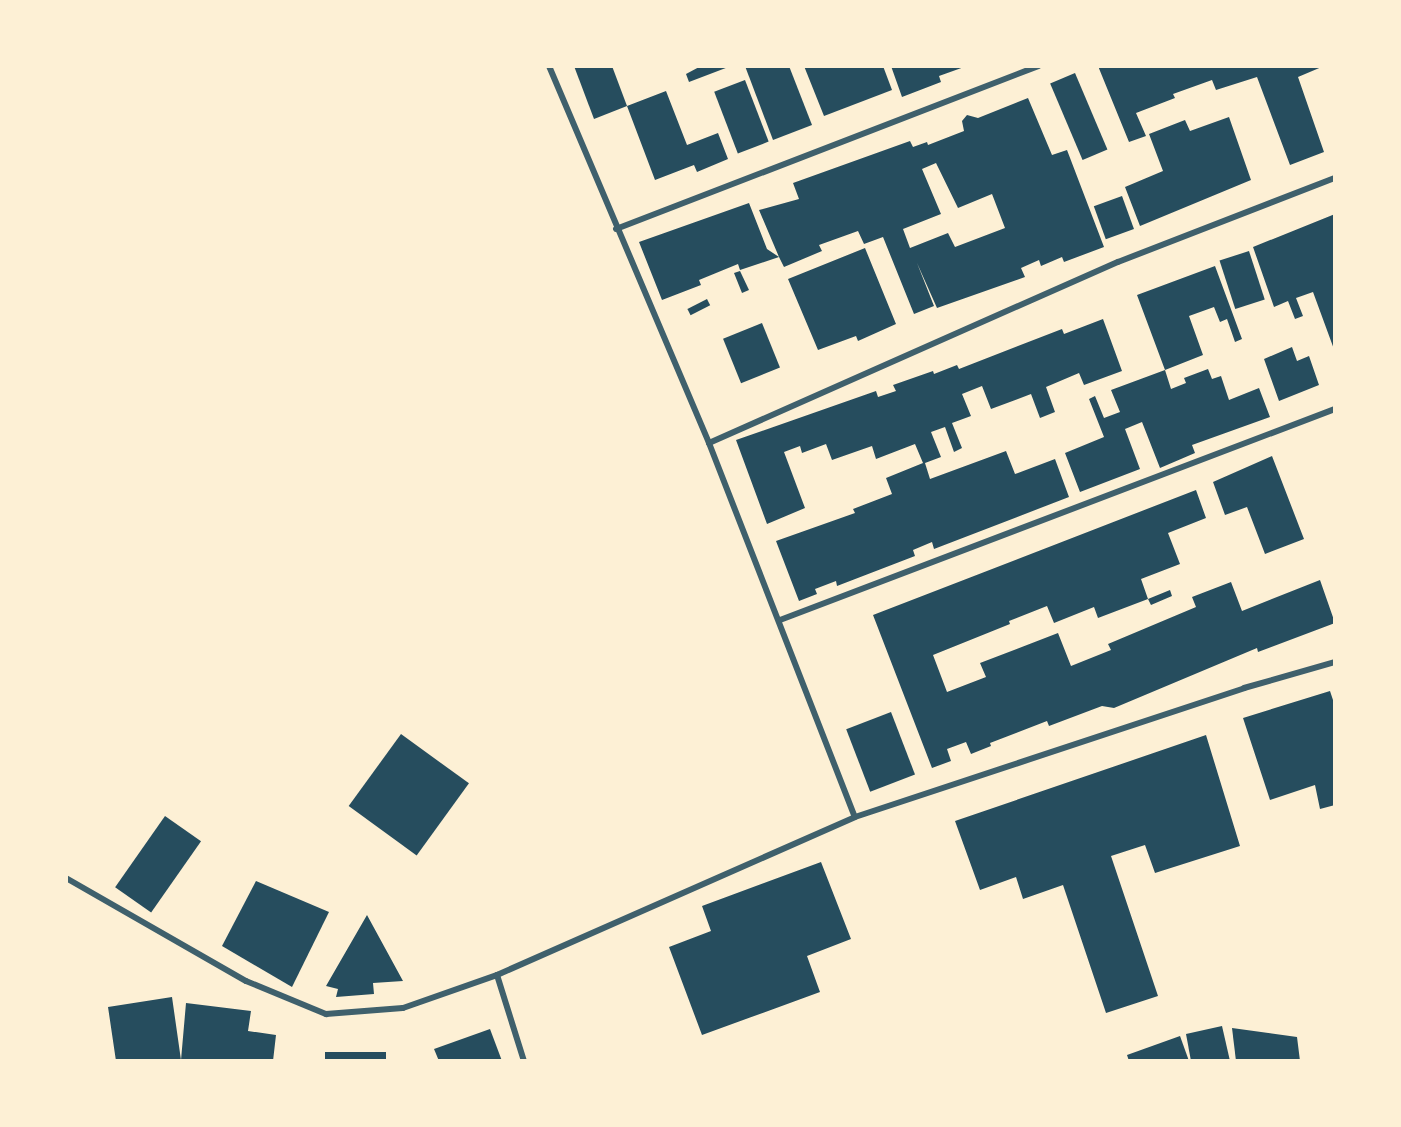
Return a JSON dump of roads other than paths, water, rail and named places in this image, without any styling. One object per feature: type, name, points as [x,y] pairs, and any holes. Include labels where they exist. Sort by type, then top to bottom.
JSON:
[{"type":"street","points":[[549,66],[616,229],[709,443],[855,817]]},
{"type":"street","points":[[616,229],[1040,66]]},
{"type":"street","points":[[709,443],[1118,262],[1335,178]]},
{"type":"street","points":[[780,620],[1335,409]]},
{"type":"street","points":[[66,878],[246,981],[326,1014],[403,1008],[497,975],[855,817],[1244,688],[1335,662]]},
{"type":"street","points":[[497,975],[524,1061]]}]
